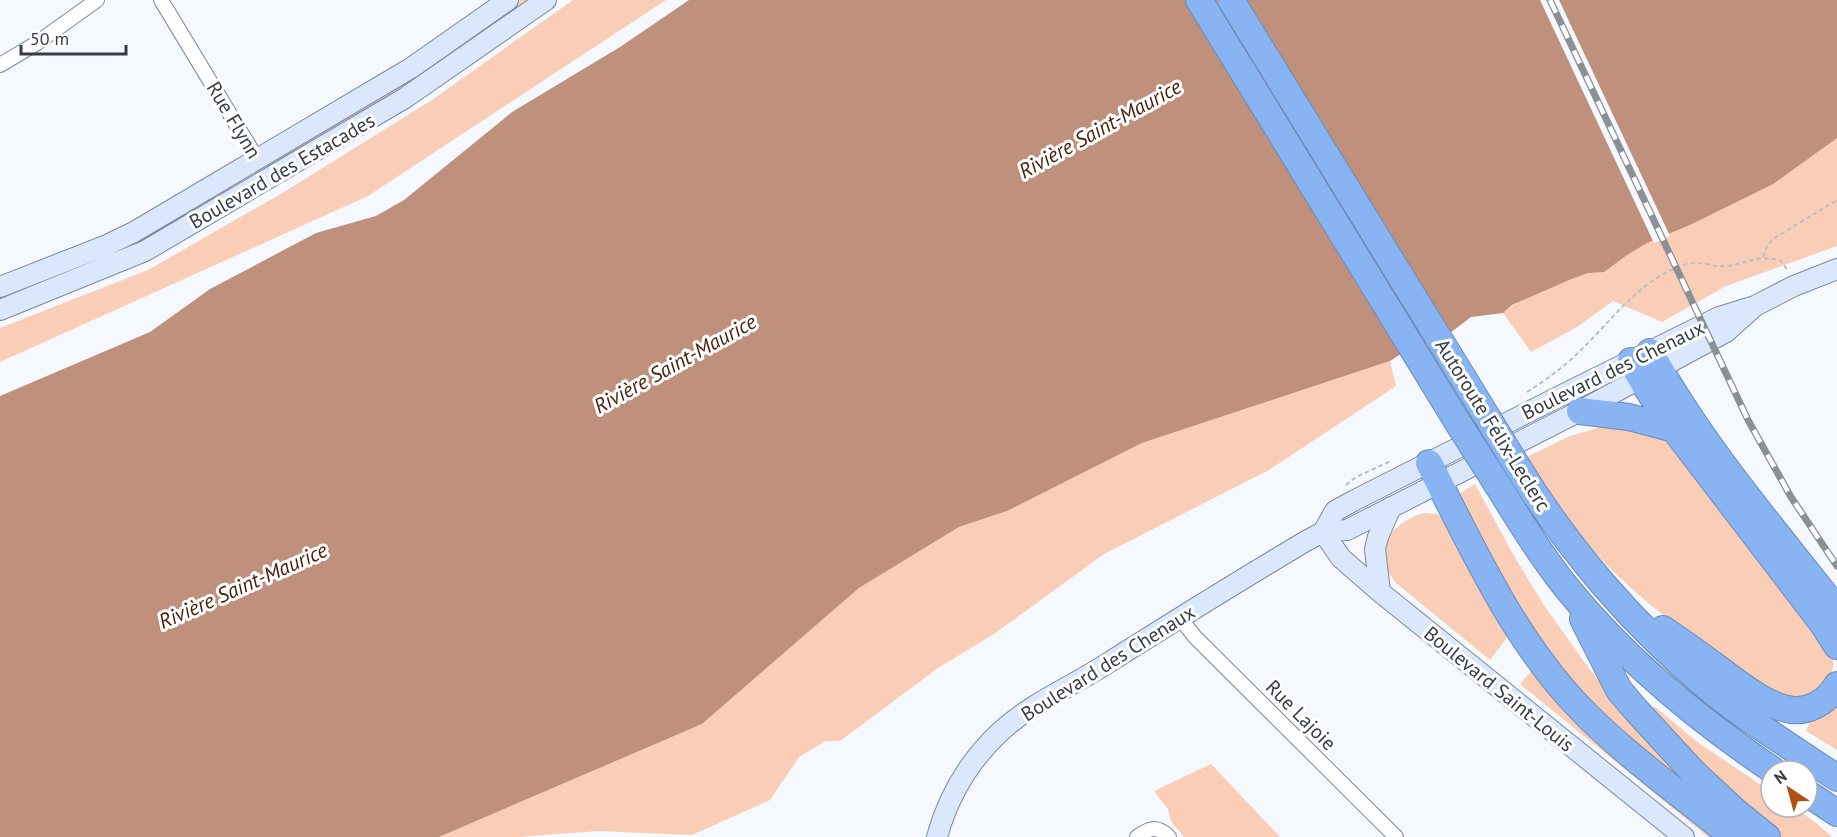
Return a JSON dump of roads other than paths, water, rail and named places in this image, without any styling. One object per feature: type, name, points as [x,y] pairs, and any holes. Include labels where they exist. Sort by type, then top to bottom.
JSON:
[{"type":"highway","name":"Autoroute Félix-Leclerc","points":[[1199,0],[1495,482],[1530,537],[1566,587],[1619,646],[1663,688],[1710,727],[1759,761]]},
{"type":"highway","name":"Autoroute Félix-Leclerc","points":[[1231,0],[1519,469],[1560,531],[1610,590],[1664,647],[1708,687],[1747,717],[1837,778]]},
{"type":"highway","points":[[1645,365],[1674,429],[1819,619],[1837,646]]},
{"type":"highway","points":[[1645,365],[1837,610]]},
{"type":"highway","points":[[1580,411],[1629,417],[1674,429]]},
{"type":"highway","points":[[1434,473],[1512,617],[1554,679],[1605,733],[1733,837]]},
{"type":"highway","points":[[1566,587],[1619,690],[1681,760],[1736,812],[1767,837]]},
{"type":"highway","points":[[1610,590],[1749,690],[1780,707],[1793,711],[1812,707],[1825,700],[1837,685]]},
{"type":"highway","points":[[1819,801],[1834,811]]},
{"type":"street","points":[[0,65],[30,48],[97,0]]},
{"type":"street","name":"Rue Flynn","points":[[160,0],[269,179]]},
{"type":"street","name":"Boulevard des Estacades","points":[[0,286],[122,238],[411,68],[508,0]]},
{"type":"street","name":"Boulevard des Estacades","points":[[0,310],[139,254],[431,82],[546,0]]},
{"type":"street","name":"Boulevard des Chenaux","points":[[937,837],[952,797],[965,774],[1001,731],[1035,706],[1323,532],[1347,530],[1391,507],[1434,473],[1645,365],[1726,332],[1755,306],[1802,283],[1836,271]]},
{"type":"street","name":"Boulevard des Chenaux","points":[[1323,532],[1335,511],[1434,473],[1580,411],[1645,365]]},
{"type":"street","points":[[1380,592],[1375,549],[1391,507]]},
{"type":"street","name":"Boulevard Saint-Louis","points":[[1323,532],[1341,558],[1380,592],[1684,837]]},
{"type":"street","name":"Rue Lajoie","points":[[1180,618],[1195,637],[1396,837]]},
{"type":"street","points":[[1137,837],[1155,828],[1160,829],[1169,837]]},
{"type":"water","name":"Rivière Saint-Maurice","points":[[689,0],[1837,0],[1837,138],[1773,184],[1692,224],[1647,243],[1604,272],[1588,273],[1569,280],[1512,305],[1503,313],[1471,317],[1450,333],[1410,348],[1390,361],[1142,443],[1007,511],[959,527],[859,588],[702,724],[439,837],[0,837],[0,396],[150,332],[210,289],[316,233],[376,216],[404,200],[512,112],[620,47]]},
{"type":"railway","points":[[1550,0],[1748,420],[1791,497],[1837,566]]}]
